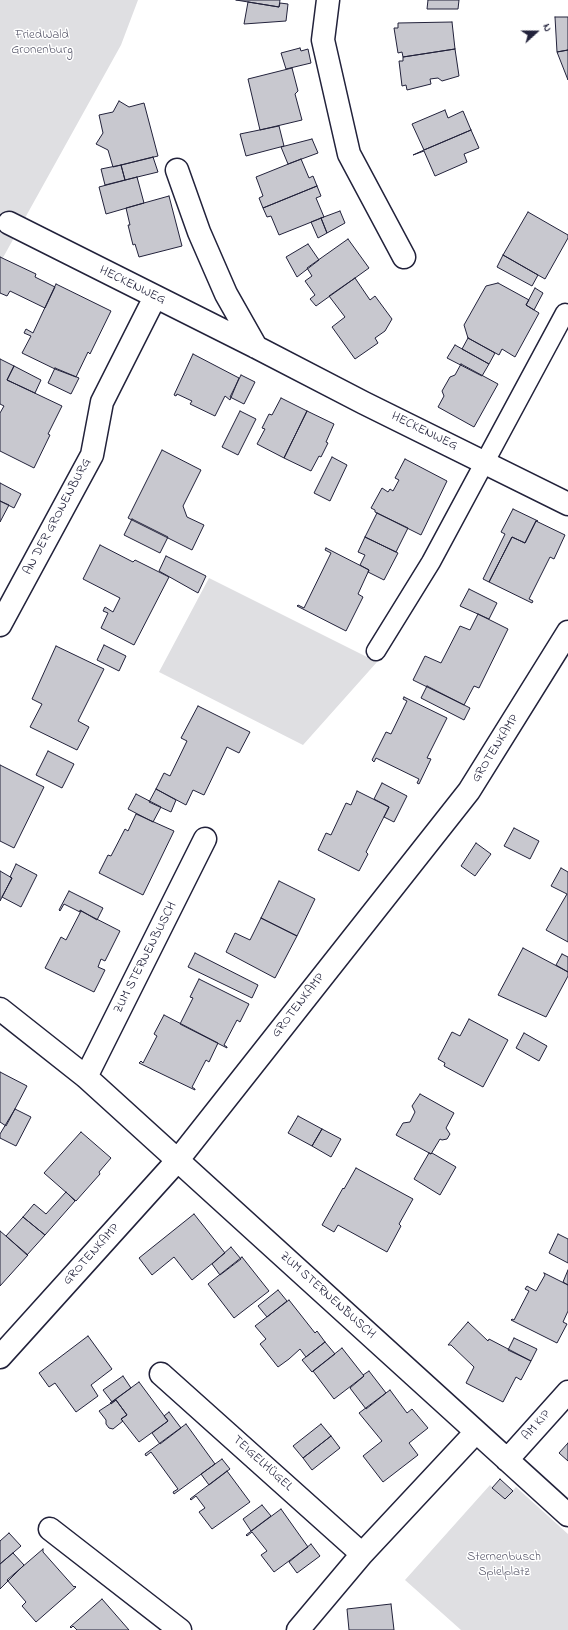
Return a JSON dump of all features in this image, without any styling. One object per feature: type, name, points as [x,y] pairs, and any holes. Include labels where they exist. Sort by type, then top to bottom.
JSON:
[{"type":"street","points":[[328,0],[323,40],[349,154],[404,257]]},
{"type":"street","points":[[177,170],[199,232],[223,287],[256,347]]},
{"type":"street","name":"HECKENWEG","points":[[9,223],[364,403],[484,461],[568,504]]},
{"type":"street","name":"AN DER GRONENBURG","points":[[0,625],[92,455],[102,402],[155,297]]},
{"type":"street","name":"GROTENKAMP","points":[[0,1357],[177,1161],[470,791],[568,632]]},
{"type":"street","name":"ZUM STERNENBUSCH","points":[[86,1077],[205,839]]},
{"type":"street","name":"ZUM STERNENBUSCH","points":[[0,1009],[86,1077],[568,1515]]},
{"type":"street","name":"TEIGELHÜGEL","points":[[161,1374],[362,1554]]},
{"type":"street","name":"AM KIP","points":[[507,1460],[568,1392]]},
{"type":"street","points":[[298,1630],[362,1554],[407,1513],[476,1432]]},
{"type":"street","points":[[50,1529],[180,1630]]},
{"type":"lane","points":[[376,651],[431,562],[565,313]]},
{"type":"green space","name":"FriedWald Gronenburg","points":[[0,0],[138,0],[121,45],[0,263]]},
{"type":"green space","points":[[209,578],[377,662],[303,745],[159,672]]},
{"type":"green space","name":"Sternenbusch Spielplatz","points":[[490,1485],[505,1499],[516,1487],[568,1534],[568,1630],[461,1630],[405,1580]]},
{"type":"building","points":[[236,0],[280,0],[279,7]]},
{"type":"building","points":[[428,0],[459,0],[458,9],[427,9]]},
{"type":"building","points":[[248,2],[279,7],[280,3],[288,4],[286,21],[244,24]]},
{"type":"building","points":[[555,17],[568,17],[568,50],[557,52]]},
{"type":"building","points":[[452,22],[455,49],[403,57],[402,52],[398,53],[394,28],[398,28],[398,23]]},
{"type":"building","points":[[300,48],[301,51],[308,49],[311,63],[286,69],[281,53]]},
{"type":"building","points":[[455,49],[459,76],[442,81],[438,78],[430,79],[431,84],[407,90],[406,85],[402,86],[399,61],[403,61],[403,57]]},
{"type":"building","points":[[568,50],[568,80],[557,52]]},
{"type":"building","points":[[292,68],[298,91],[295,94],[302,120],[260,130],[248,79]]},
{"type":"building","points":[[119,101],[129,107],[144,103],[158,156],[113,167],[108,150],[96,144],[103,133],[99,115],[113,112]]},
{"type":"building","points":[[445,110],[448,118],[463,111],[471,130],[424,150],[412,124]]},
{"type":"building","points":[[279,126],[284,146],[246,156],[240,134]]},
{"type":"building","points":[[471,130],[479,148],[464,154],[467,162],[435,176],[424,151],[413,155],[424,150]]},
{"type":"building","points":[[312,139],[318,153],[288,164],[281,147]]},
{"type":"building","points":[[153,157],[158,172],[125,180],[121,165]]},
{"type":"building","points":[[301,159],[309,178],[313,176],[317,186],[263,208],[259,198],[263,196],[256,177]]},
{"type":"building","points":[[121,165],[125,180],[105,185],[101,169]]},
{"type":"building","points":[[137,177],[144,203],[106,214],[99,187]]},
{"type":"building","points":[[317,186],[321,196],[316,198],[324,217],[279,235],[271,216],[267,217],[263,208]]},
{"type":"building","points":[[169,196],[182,246],[139,257],[135,244],[133,245],[126,208]]},
{"type":"building","points":[[340,211],[345,223],[327,233],[321,218]]},
{"type":"building","points":[[528,212],[568,235],[568,238],[545,279],[503,255]]},
{"type":"building","points":[[321,218],[327,233],[318,238],[311,222]]},
{"type":"building","points":[[348,239],[369,268],[316,306],[310,299],[315,295],[305,281],[312,276],[307,268]]},
{"type":"building","points":[[308,244],[319,260],[297,277],[286,257]]},
{"type":"building","points":[[503,255],[538,275],[532,286],[497,267]]},
{"type":"building","points":[[0,257],[36,274],[35,277],[55,287],[45,308],[10,291],[7,296],[0,293]]},
{"type":"building","points":[[355,278],[370,300],[375,296],[392,319],[385,331],[375,338],[378,343],[355,359],[332,327],[345,317],[329,296]]},
{"type":"building","points":[[498,283],[529,300],[526,305],[539,313],[515,357],[502,349],[499,355],[468,338],[464,325],[486,286]]},
{"type":"building","points":[[56,284],[111,311],[90,354],[88,352],[76,377],[55,369],[22,353],[31,336],[24,333],[26,329],[33,333]]},
{"type":"building","points":[[535,288],[543,293],[534,310],[526,305]]},
{"type":"building","points":[[468,338],[495,353],[489,364],[462,349]]},
{"type":"building","points":[[455,345],[489,364],[482,376],[447,358]]},
{"type":"building","points":[[193,354],[239,378],[230,400],[225,396],[215,416],[190,404],[192,401],[177,394],[176,396],[174,395]]},
{"type":"building","points":[[0,359],[14,366],[7,380],[62,406],[48,434],[50,435],[34,468],[0,451],[0,413],[4,406],[0,404]]},
{"type":"building","points":[[461,364],[498,384],[474,427],[438,407],[444,396],[442,391],[450,377],[455,375]]},
{"type":"building","points":[[14,366],[41,380],[35,393],[7,380]]},
{"type":"building","points":[[55,368],[79,378],[71,394],[48,383]]},
{"type":"building","points":[[241,375],[255,382],[244,404],[230,397]]},
{"type":"building","points":[[281,398],[307,411],[284,458],[257,444],[265,429],[262,428],[269,414],[272,415]]},
{"type":"building","points":[[240,411],[256,419],[238,455],[222,447]]},
{"type":"building","points":[[307,411],[334,424],[326,442],[328,443],[321,457],[319,456],[311,471],[284,458]]},
{"type":"building","points":[[162,450],[201,470],[183,506],[187,517],[204,525],[192,550],[128,518]]},
{"type":"building","points":[[332,457],[347,465],[330,501],[314,493]]},
{"type":"building","points":[[405,459],[447,481],[421,535],[375,512],[375,510],[371,508],[382,488],[388,492],[390,489],[393,491],[399,480],[395,478]]},
{"type":"building","points":[[0,483],[21,494],[14,508],[0,501]]},
{"type":"building","points":[[0,501],[9,505],[0,522]]},
{"type":"building","points":[[513,509],[538,521],[536,521],[525,543],[512,537],[489,582],[483,579],[505,534],[501,532]]},
{"type":"building","points":[[377,513],[408,528],[396,552],[365,537]]},
{"type":"building","points":[[132,519],[168,537],[160,553],[124,535]]},
{"type":"building","points":[[536,521],[565,535],[554,559],[550,557],[529,599],[533,601],[532,603],[489,582],[512,537],[525,543]]},
{"type":"building","points":[[365,537],[398,553],[384,580],[368,572],[369,570],[360,565],[365,555],[358,552]]},
{"type":"building","points":[[100,545],[133,562],[135,560],[169,577],[134,645],[101,628],[108,613],[103,611],[105,607],[113,612],[120,598],[83,579]]},
{"type":"building","points":[[326,548],[369,570],[358,594],[363,597],[346,631],[297,606],[298,605],[304,608],[331,553],[325,550]]},
{"type":"building","points":[[166,556],[206,576],[198,593],[159,571]]},
{"type":"building","points":[[469,589],[497,603],[489,619],[460,606]]},
{"type":"building","points":[[478,614],[508,629],[479,688],[474,686],[464,705],[413,680],[425,656],[441,663],[460,626],[470,630]]},
{"type":"building","points":[[104,645],[126,656],[119,671],[97,660]]},
{"type":"building","points":[[56,646],[104,669],[78,721],[89,727],[77,750],[30,727],[42,704],[32,699]]},
{"type":"building","points":[[427,686],[470,708],[464,720],[421,698]]},
{"type":"building","points":[[404,697],[447,718],[427,758],[431,759],[419,784],[417,783],[419,779],[376,758],[374,762],[372,760],[386,732],[391,734],[407,701],[403,699]]},
{"type":"building","points":[[198,706],[250,732],[239,753],[227,747],[204,795],[193,790],[186,805],[156,789],[164,773],[170,776],[187,741],[181,738]]},
{"type":"building","points":[[48,751],[74,764],[62,788],[36,775]]},
{"type":"building","points":[[0,765],[44,787],[14,848],[0,841]]},
{"type":"building","points":[[382,783],[407,796],[394,822],[384,817],[389,807],[374,799]]},
{"type":"building","points":[[156,789],[176,800],[171,812],[149,802]]},
{"type":"building","points":[[357,791],[389,807],[366,852],[368,854],[359,871],[318,850],[326,833],[331,835],[346,803],[351,805]]},
{"type":"building","points":[[136,794],[161,807],[153,822],[128,809]]},
{"type":"building","points":[[136,814],[174,831],[143,895],[99,873],[108,855],[111,856],[125,829],[128,831]]},
{"type":"building","points":[[514,828],[539,841],[530,859],[504,846]]},
{"type":"building","points":[[476,843],[491,854],[475,876],[461,866]]},
{"type":"building","points":[[16,864],[37,875],[21,907],[2,897],[12,878],[10,877]]},
{"type":"building","points":[[561,868],[568,872],[568,942],[546,930],[567,894],[551,886]]},
{"type":"building","points":[[0,871],[12,878],[0,901]]},
{"type":"building","points":[[279,881],[315,899],[297,936],[261,918]]},
{"type":"building","points":[[69,891],[103,908],[97,920],[80,910],[80,912],[64,904],[60,911],[59,910]]},
{"type":"building","points":[[81,911],[120,931],[105,961],[101,959],[98,967],[105,970],[94,992],[45,968],[61,937],[66,940]]},
{"type":"building","points":[[261,918],[297,936],[275,978],[226,952],[235,933],[250,940]]},
{"type":"building","points":[[523,948],[568,972],[568,976],[546,1017],[498,995]]},
{"type":"building","points":[[195,953],[258,985],[252,998],[188,967]]},
{"type":"building","points":[[562,954],[568,957],[568,972],[556,965]]},
{"type":"building","points":[[199,979],[249,1004],[240,1022],[237,1020],[224,1045],[227,1048],[180,1024],[193,998],[190,997]]},
{"type":"building","points":[[164,1015],[218,1043],[209,1062],[206,1060],[192,1087],[195,1090],[139,1063],[141,1061],[143,1063],[157,1036],[154,1034]]},
{"type":"building","points":[[469,1019],[508,1040],[483,1087],[444,1066],[445,1063],[438,1059],[452,1032],[460,1036]]},
{"type":"building","points":[[524,1033],[547,1046],[539,1061],[516,1048]]},
{"type":"building","points":[[0,1072],[27,1086],[6,1126],[0,1122]]},
{"type":"building","points":[[420,1094],[454,1113],[446,1128],[450,1134],[447,1139],[440,1139],[431,1154],[396,1135],[403,1123],[410,1122],[415,1112],[412,1106]]},
{"type":"building","points":[[15,1109],[31,1117],[16,1146],[0,1138],[0,1134]]},
{"type":"building","points":[[298,1116],[322,1129],[312,1146],[288,1133]]},
{"type":"building","points":[[322,1129],[341,1139],[331,1157],[312,1146]]},
{"type":"building","points":[[81,1132],[111,1158],[99,1172],[100,1174],[76,1201],[44,1173]]},
{"type":"building","points":[[429,1153],[432,1153],[456,1167],[440,1195],[414,1179]]},
{"type":"building","points":[[356,1168],[413,1199],[399,1224],[401,1226],[387,1252],[338,1225],[334,1232],[322,1225]]},
{"type":"building","points":[[66,1192],[75,1201],[45,1235],[23,1217],[34,1204],[46,1214]]},
{"type":"building","points":[[194,1214],[225,1253],[192,1280],[174,1257],[152,1275],[139,1258]]},
{"type":"building","points":[[23,1217],[45,1235],[27,1255],[6,1236]]},
{"type":"building","points":[[0,1231],[28,1255],[0,1286]]},
{"type":"building","points":[[558,1234],[568,1239],[568,1263],[549,1253]]},
{"type":"building","points":[[231,1247],[241,1259],[220,1275],[212,1264]]},
{"type":"building","points":[[242,1257],[269,1291],[234,1318],[208,1284]]},
{"type":"building","points":[[568,1270],[568,1285],[563,1282]]},
{"type":"building","points":[[544,1273],[568,1285],[568,1311],[563,1322],[567,1324],[557,1343],[511,1320],[514,1320],[529,1291],[525,1289],[527,1286],[536,1291],[545,1275]]},
{"type":"building","points":[[278,1290],[287,1301],[267,1317],[258,1306]]},
{"type":"building","points":[[289,1300],[315,1333],[317,1331],[325,1342],[306,1357],[300,1349],[278,1367],[260,1344],[266,1339],[255,1326]]},
{"type":"building","points":[[468,1322],[488,1341],[489,1339],[531,1361],[521,1380],[516,1377],[503,1402],[466,1383],[474,1367],[451,1345],[448,1345]]},
{"type":"building","points":[[88,1336],[112,1369],[91,1385],[98,1396],[76,1412],[55,1383],[49,1387],[39,1373]]},
{"type":"building","points":[[514,1338],[537,1349],[531,1361],[508,1350]]},
{"type":"building","points":[[325,1342],[335,1354],[312,1372],[302,1360]]},
{"type":"building","points":[[342,1348],[364,1376],[334,1399],[313,1371]]},
{"type":"building","points":[[369,1371],[386,1393],[366,1409],[350,1388]]},
{"type":"building","points":[[123,1376],[131,1388],[112,1402],[103,1390]]},
{"type":"building","points":[[139,1382],[168,1421],[139,1442],[121,1419],[127,1415],[116,1400],[111,1404],[110,1403]]},
{"type":"building","points":[[390,1390],[407,1413],[412,1409],[428,1428],[409,1443],[418,1455],[383,1482],[363,1456],[382,1441],[359,1413]]},
{"type":"building","points":[[116,1400],[127,1415],[121,1419],[123,1421],[113,1429],[109,1428],[106,1424],[106,1420],[99,1411]]},
{"type":"building","points":[[169,1412],[181,1428],[160,1444],[152,1433],[168,1421],[164,1416]]},
{"type":"building","points":[[186,1424],[215,1464],[174,1494],[173,1492],[178,1489],[151,1452],[146,1456],[145,1454]]},
{"type":"building","points":[[321,1424],[331,1436],[303,1458],[293,1446]]},
{"type":"building","points":[[331,1436],[340,1448],[312,1470],[303,1458]]},
{"type":"building","points":[[568,1443],[568,1461],[559,1453]]},
{"type":"building","points":[[222,1459],[230,1469],[209,1485],[201,1474]]},
{"type":"building","points":[[227,1471],[250,1502],[212,1529],[199,1512],[205,1508],[196,1496],[191,1500],[190,1499]]},
{"type":"building","points":[[500,1479],[513,1491],[505,1499],[492,1488]]},
{"type":"building","points":[[262,1505],[271,1516],[251,1531],[243,1519]]},
{"type":"building","points":[[281,1509],[308,1547],[274,1572],[261,1555],[267,1551],[252,1532],[247,1536],[246,1535]]},
{"type":"building","points":[[9,1533],[21,1546],[0,1564],[0,1541]]},
{"type":"building","points":[[311,1544],[320,1556],[297,1573],[289,1562]]},
{"type":"building","points":[[43,1549],[43,1552],[74,1587],[76,1587],[36,1622],[22,1606],[26,1602],[7,1580]]},
{"type":"building","points":[[13,1553],[24,1565],[0,1589],[0,1564]]},
{"type":"building","points":[[102,1599],[129,1630],[77,1630],[73,1626],[71,1628],[70,1627]]},
{"type":"building","points":[[391,1604],[394,1630],[349,1630],[347,1609]]}]
